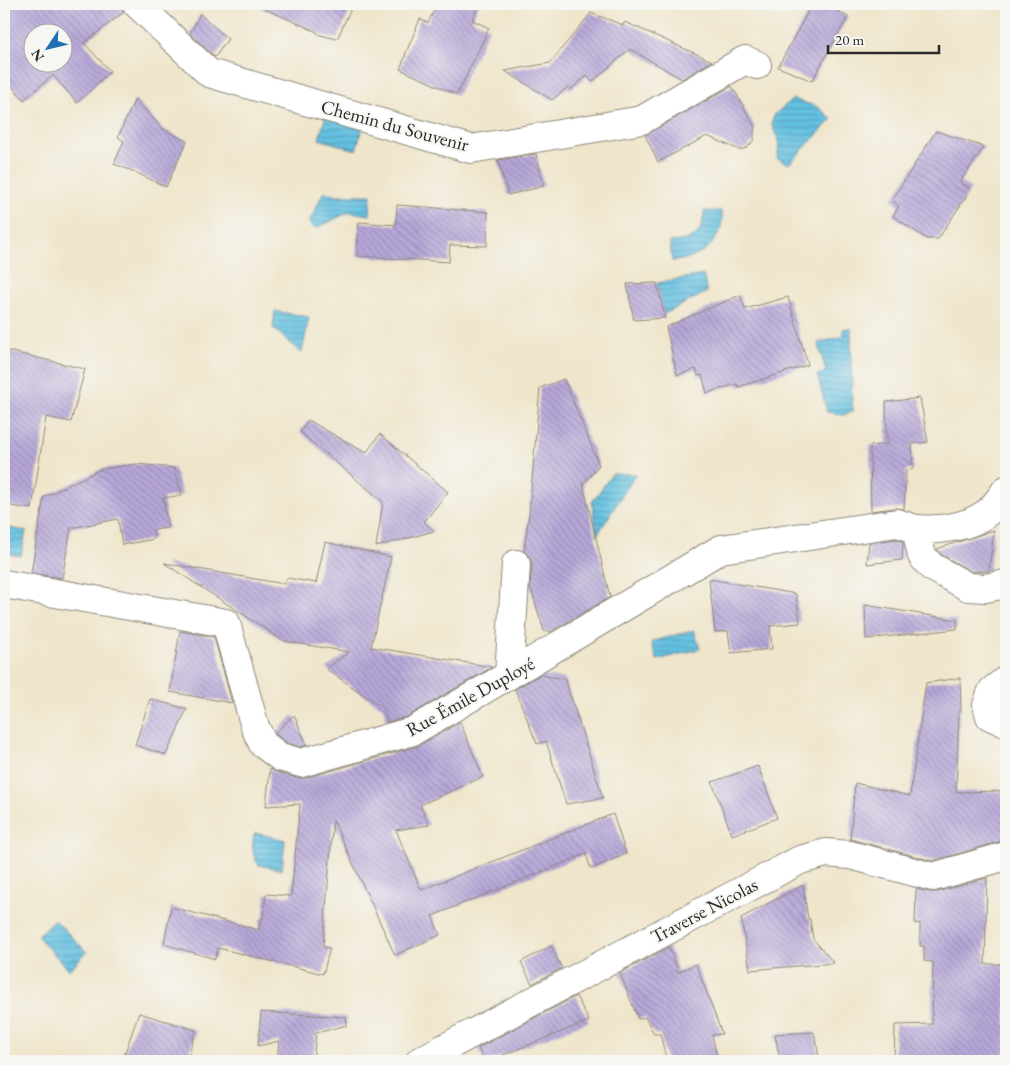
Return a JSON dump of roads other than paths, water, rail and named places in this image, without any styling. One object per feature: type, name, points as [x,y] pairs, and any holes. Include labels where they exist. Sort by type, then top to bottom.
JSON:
[{"type":"street","name":"Chemin du Souvenir","points":[[137,4],[209,73],[471,148],[642,120],[745,60],[757,65]]},
{"type":"street","points":[[1006,490],[989,511],[970,523],[931,531],[916,529],[922,556],[932,567],[968,587],[986,588],[1006,584]]},
{"type":"street","name":"Rue Émile Duployé","points":[[4,584],[226,623],[255,727],[263,744],[280,757],[301,763],[413,731],[721,549],[897,523],[916,529]]},
{"type":"street","points":[[509,675],[516,564]]},
{"type":"street","points":[[1006,680],[992,691],[986,705],[990,716],[1006,723]]},
{"type":"street","name":"Traverse Nicolas","points":[[420,1061],[800,860],[826,853],[850,854],[933,877],[1006,856]]},
{"type":"water","points":[[793,99],[818,107],[832,119],[789,164],[777,158],[777,136],[771,123],[775,114]]},
{"type":"water","points":[[326,115],[363,126],[356,150],[319,139]]},
{"type":"water","points":[[325,192],[335,195],[371,195],[370,215],[349,212],[317,228],[311,226],[310,221]]},
{"type":"water","points":[[704,211],[721,211],[721,226],[714,241],[696,256],[672,261],[670,242],[685,240],[695,235],[702,226]]},
{"type":"water","points":[[703,275],[707,292],[664,314],[657,283]]},
{"type":"water","points":[[275,311],[309,317],[302,353],[273,328]]},
{"type":"water","points":[[851,328],[853,411],[843,415],[827,412],[817,375],[826,372],[818,343],[844,336],[843,329]]},
{"type":"water","points":[[612,474],[636,474],[597,535],[592,502]]},
{"type":"water","points":[[4,527],[26,531],[21,556],[4,553]]},
{"type":"water","points":[[694,630],[700,649],[657,660],[651,642]]},
{"type":"water","points":[[255,833],[285,840],[282,870],[259,865],[253,850]]},
{"type":"water","points":[[55,920],[87,952],[69,970],[37,936]]}]
